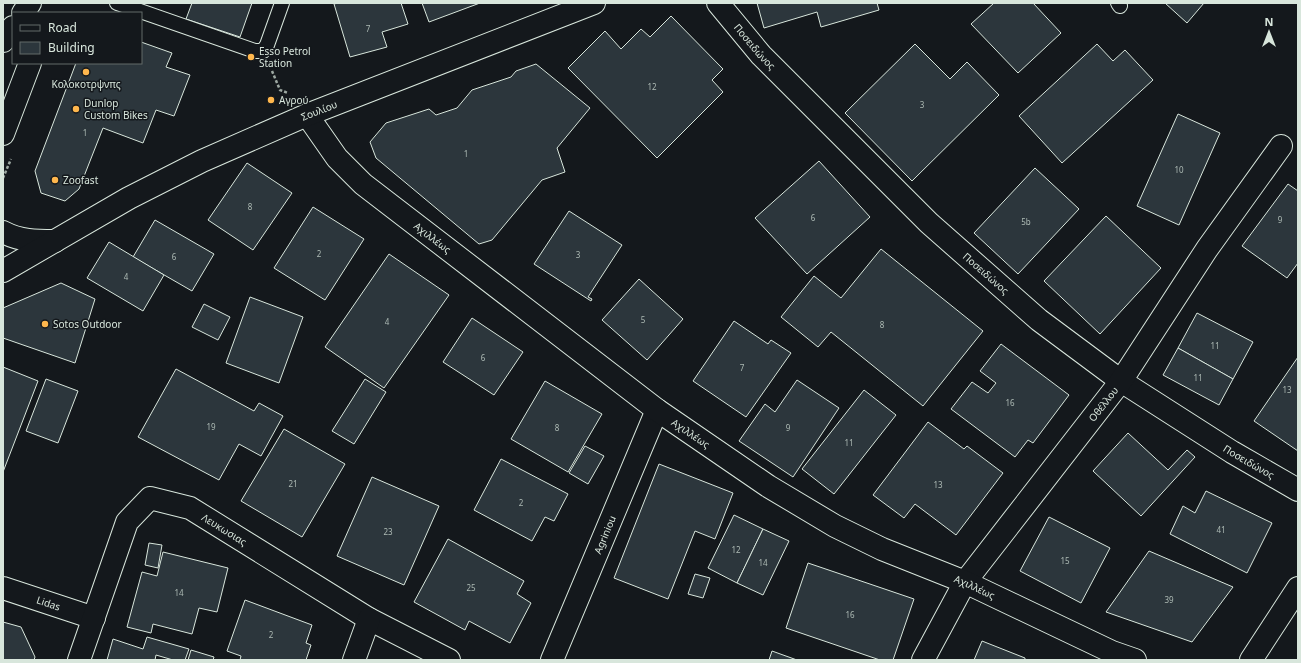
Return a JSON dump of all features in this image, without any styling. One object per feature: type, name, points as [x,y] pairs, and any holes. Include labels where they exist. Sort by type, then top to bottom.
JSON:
[{"type":"street","points":[[24,12],[30,3]]},
{"type":"street","name":"Σουλίου","points":[[3,271],[129,198],[202,161],[307,115],[594,3]]},
{"type":"street","name":"Ποσειδώνος","points":[[718,3],[761,55],[929,223],[1039,320],[1121,381],[1232,452],[1298,490]]},
{"type":"street","points":[[3,41],[12,28]]},
{"type":"street","points":[[3,134],[30,64]]},
{"type":"street","name":"Αχιλλέως","points":[[307,115],[337,158],[363,184],[657,410],[768,486],[835,526],[882,549],[965,582],[1112,652],[1135,660]]},
{"type":"street","name":"Οθέλλου","points":[[923,660],[965,582],[1121,381],[1207,249],[1281,146]]},
{"type":"street","points":[[3,232],[12,237],[24,240],[55,241]]},
{"type":"street","name":"Agriniou","points":[[552,660],[657,410]]},
{"type":"street","name":"Λευκωσιας","points":[[80,660],[127,522],[150,498],[190,508],[369,619],[449,660]]},
{"type":"street","name":"Lidas","points":[[3,588],[94,618]]},
{"type":"street","points":[[1251,660],[1298,588]]},
{"type":"street","points":[[354,660],[369,619]]},
{"type":"lane","points":[[117,3],[148,8],[255,51],[263,51],[267,45],[282,3]]},
{"type":"path","points":[[280,90],[285,92]]},
{"type":"building","points":[[192,3],[252,3],[240,37],[186,19]]},
{"type":"building","points":[[401,3],[408,24],[382,32],[387,47],[350,57],[334,4]]},
{"type":"building","points":[[422,3],[480,3],[429,22]]},
{"type":"building","points":[[757,3],[877,3],[879,10],[821,27],[817,12],[764,28]]},
{"type":"building","points":[[994,3],[1033,3],[1061,33],[1018,73],[971,24]]},
{"type":"building","points":[[1165,3],[1204,3],[1187,23]]},
{"type":"building","points":[[671,16],[723,69],[712,80],[723,92],[657,158],[568,68],[605,31],[621,49],[641,29],[650,37]]},
{"type":"building","points":[[142,42],[172,53],[166,67],[190,75],[174,116],[156,110],[143,143],[103,128],[79,189],[65,201],[41,193],[35,171],[76,64],[142,64]]},
{"type":"building","points":[[915,44],[950,79],[967,62],[999,95],[912,181],[845,113]]},
{"type":"building","points":[[1097,44],[1113,61],[1125,50],[1153,80],[1062,163],[1019,116]]},
{"type":"building","points":[[536,64],[590,108],[557,148],[565,172],[542,180],[492,240],[479,244],[376,158],[370,142],[386,123],[429,109],[436,115],[457,108],[472,90],[511,77],[516,71]]},
{"type":"building","points":[[1178,114],[1220,133],[1179,225],[1137,206]]},
{"type":"building","points":[[819,161],[870,217],[807,274],[755,218]]},
{"type":"building","points":[[247,163],[292,193],[253,250],[208,220]]},
{"type":"building","points":[[1035,168],[1079,209],[1018,274],[974,233]]},
{"type":"building","points":[[1288,184],[1298,191],[1298,263],[1287,278],[1242,246]]},
{"type":"building","points":[[313,207],[364,239],[325,300],[274,268]]},
{"type":"building","points":[[569,211],[622,245],[588,297],[592,299],[591,301],[534,264]]},
{"type":"building","points":[[1106,216],[1161,268],[1100,334],[1044,281]]},
{"type":"building","points":[[155,220],[214,254],[192,291],[133,257]]},
{"type":"building","points":[[109,242],[164,275],[143,311],[87,278]]},
{"type":"building","points":[[881,249],[983,331],[923,406],[831,332],[818,347],[781,317],[814,276],[841,298]]},
{"type":"building","points":[[389,254],[449,295],[384,388],[325,347]]},
{"type":"building","points":[[639,279],[683,319],[647,360],[602,320]]},
{"type":"building","name":"Sotos Outdoor","points":[[61,283],[95,299],[75,363],[3,338],[3,308]]},
{"type":"building","points":[[250,297],[303,317],[279,383],[226,363]]},
{"type":"building","points":[[204,304],[230,317],[218,340],[192,327]]},
{"type":"building","points":[[1197,313],[1253,342],[1233,379],[1178,348]]},
{"type":"building","points":[[472,318],[523,352],[494,395],[443,362]]},
{"type":"building","points":[[734,321],[768,344],[771,340],[791,353],[746,417],[693,381]]},
{"type":"building","points":[[1001,344],[1069,395],[1033,443],[1028,440],[1015,457],[951,409],[972,382],[988,393],[996,383],[980,371]]},
{"type":"building","points":[[1178,348],[1233,379],[1219,405],[1163,375]]},
{"type":"building","points":[[1298,357],[1298,451],[1254,421]]},
{"type":"building","points":[[3,367],[38,381],[3,472]]},
{"type":"building","points":[[176,369],[254,411],[259,403],[283,416],[261,456],[239,444],[219,480],[138,437]]},
{"type":"building","points":[[46,379],[78,391],[58,443],[26,431]]},
{"type":"building","points":[[365,379],[386,392],[354,444],[332,431]]},
{"type":"building","points":[[797,380],[839,408],[793,477],[739,441],[765,404],[775,412]]},
{"type":"building","points":[[545,381],[602,414],[568,472],[511,439]]},
{"type":"building","points":[[864,390],[896,415],[834,494],[802,469]]},
{"type":"building","points":[[928,422],[964,449],[967,446],[1003,473],[956,535],[915,504],[904,518],[873,495]]},
{"type":"building","points":[[284,429],[345,464],[302,537],[241,501]]},
{"type":"building","points":[[1128,433],[1168,470],[1187,450],[1195,457],[1141,516],[1093,471]]},
{"type":"building","points":[[585,446],[604,456],[588,484],[569,473]]},
{"type":"building","points":[[501,459],[568,494],[554,521],[545,517],[532,541],[474,510]]},
{"type":"building","points":[[659,464],[733,493],[715,539],[695,531],[668,599],[614,578]]},
{"type":"building","points":[[372,477],[439,506],[404,585],[337,556]]},
{"type":"building","points":[[1206,491],[1272,523],[1247,573],[1170,534],[1183,506],[1195,513]]},
{"type":"building","points":[[734,515],[763,529],[737,583],[708,568]]},
{"type":"building","points":[[1049,517],[1110,548],[1081,603],[1020,571]]},
{"type":"building","points":[[763,529],[789,541],[763,595],[737,583]]},
{"type":"building","points":[[448,539],[524,581],[517,594],[531,603],[510,643],[469,621],[465,630],[414,602]]},
{"type":"building","points":[[149,543],[162,545],[158,568],[145,565]]},
{"type":"building","points":[[1149,551],[1233,587],[1192,642],[1106,612]]},
{"type":"building","points":[[163,552],[228,568],[217,612],[199,608],[192,634],[153,624],[151,633],[127,627],[142,572],[157,576]]},
{"type":"building","points":[[808,563],[914,599],[893,660],[880,660],[786,628]]},
{"type":"building","points":[[695,574],[710,578],[703,598],[688,594]]},
{"type":"building","points":[[245,600],[312,625],[306,643],[311,645],[306,660],[240,660],[241,656],[227,651]]},
{"type":"building","points":[[3,622],[21,627],[35,657],[34,660],[3,660]]},
{"type":"building","points":[[147,637],[189,649],[185,660],[173,660],[156,655],[155,660],[107,660],[113,639],[143,649]]},
{"type":"building","points":[[982,641],[1025,658],[1025,660],[974,660]]},
{"type":"building","points":[[191,650],[214,657],[213,660],[188,660]]},
{"type":"building","points":[[772,651],[797,660],[769,660]]},
{"type":"place","name":"Esso Petrol Station","points":[[251,57]]},
{"type":"place","name":"Κολοκοτρψνπς","points":[[86,72]]},
{"type":"place","name":"Αγρού","points":[[271,100]]},
{"type":"place","name":"Dunlop Custom Bikes","points":[[76,109]]},
{"type":"place","name":"Zoofast","points":[[55,180]]},
{"type":"place","name":"Sotos Outdoor","points":[[45,324]]}]
